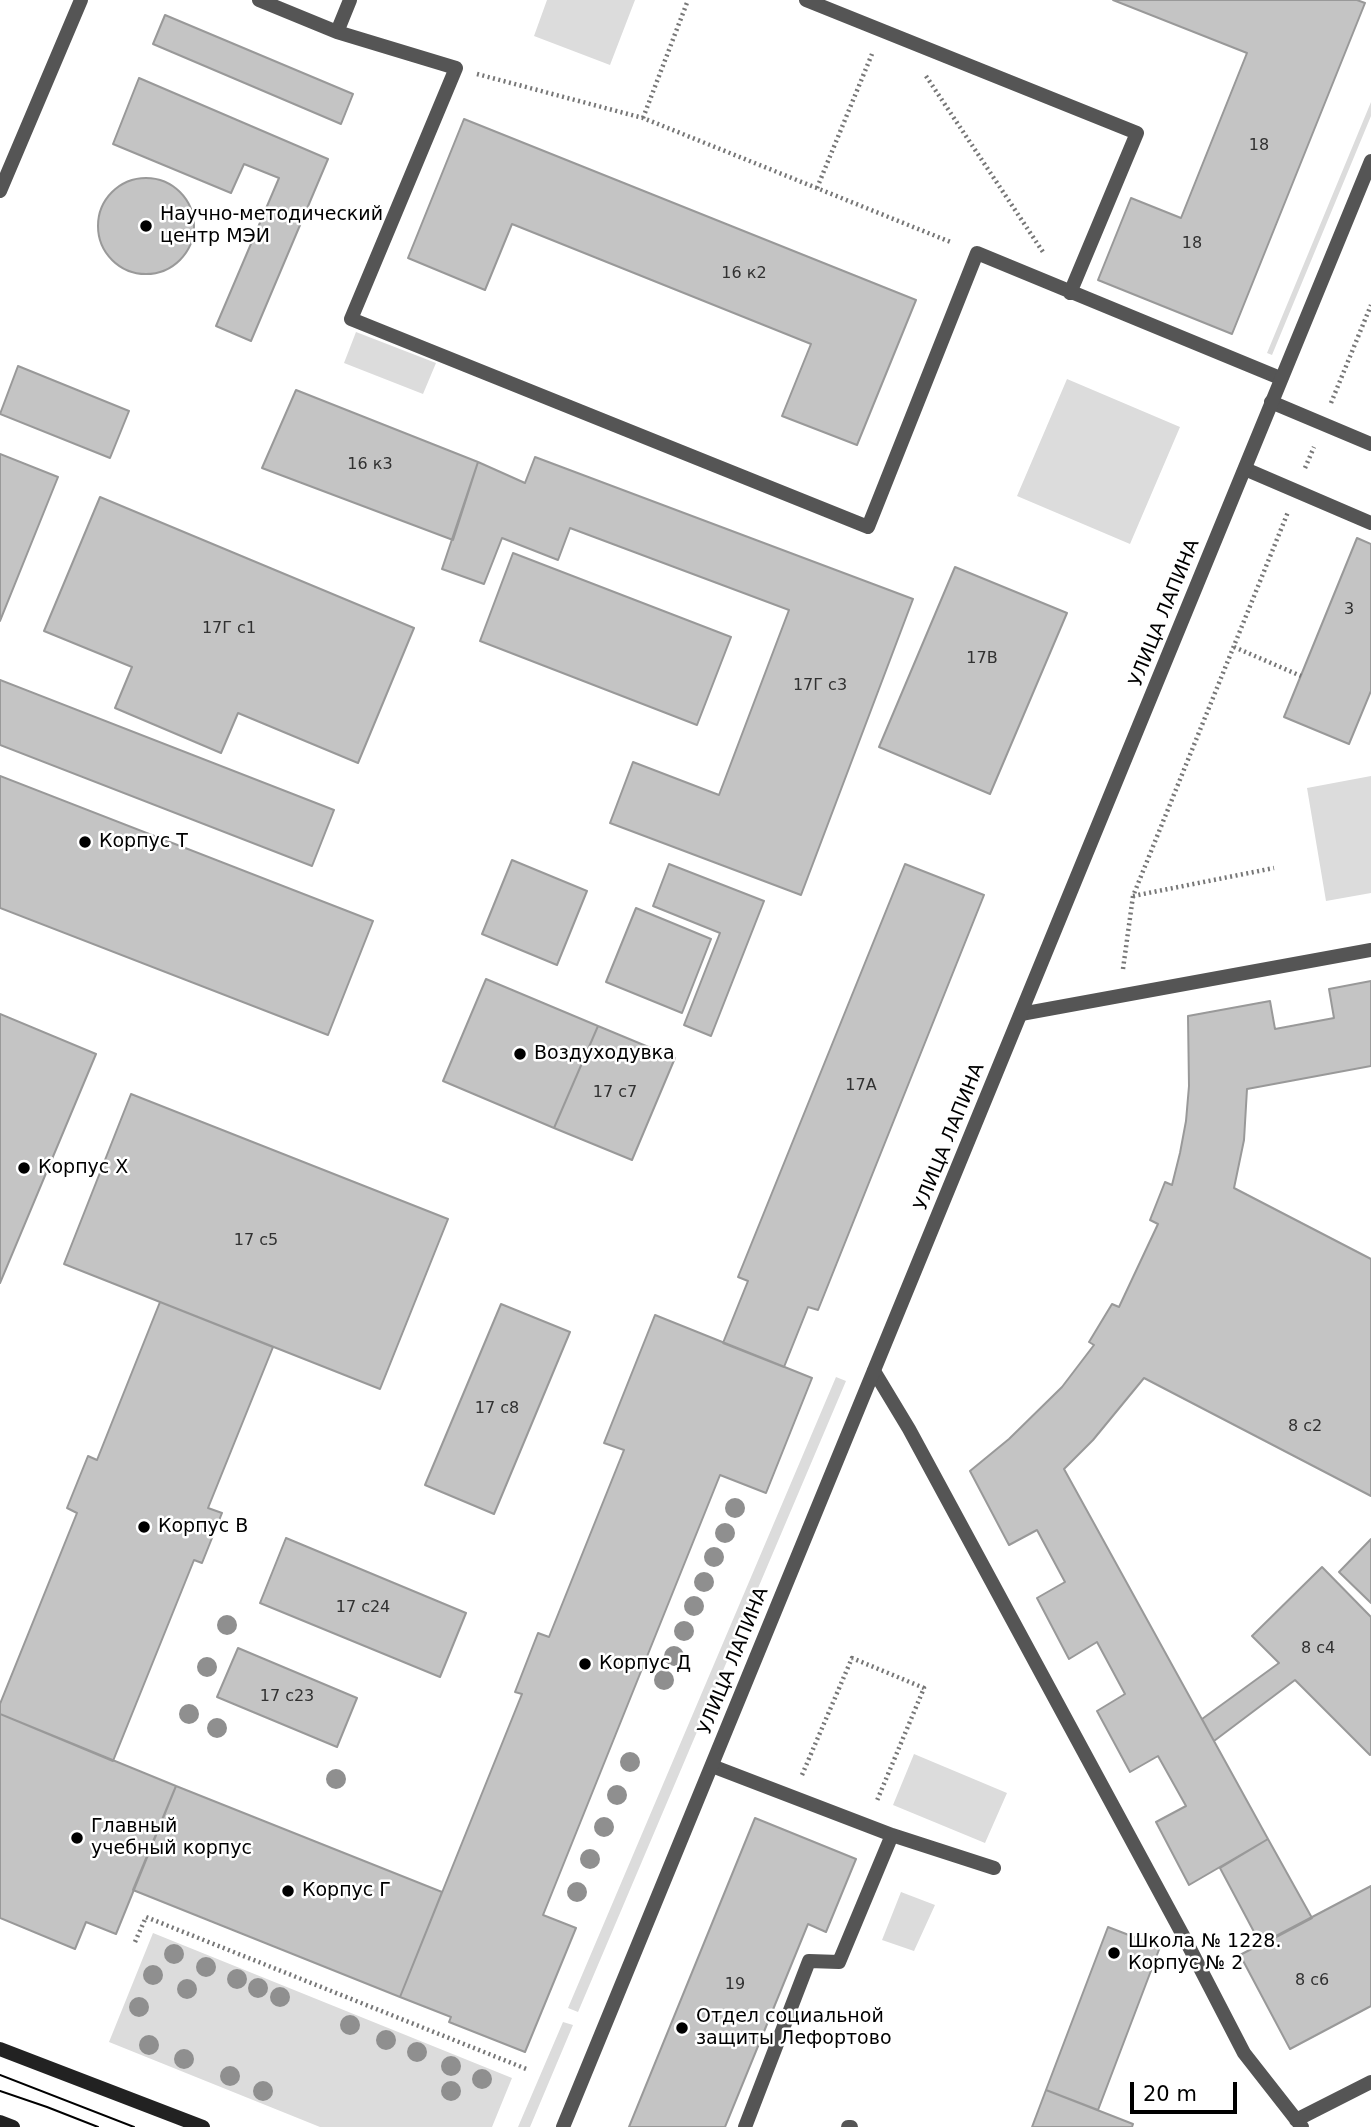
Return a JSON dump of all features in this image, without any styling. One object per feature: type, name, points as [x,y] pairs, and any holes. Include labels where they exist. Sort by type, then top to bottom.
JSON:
[{"type":"main road","points":[[0,2049],[203,2127]]},
{"type":"main road","points":[[0,2122],[13,2127]]},
{"type":"street","points":[[0,191],[81,0]]},
{"type":"street","points":[[259,0],[337,32],[456,68],[351,319],[869,527],[976,253],[1280,378]]},
{"type":"street","points":[[337,32],[350,0]]},
{"type":"street","points":[[806,0],[1137,133],[1070,293]]},
{"type":"street","name":"УЛИЦА ЛАПИНА","points":[[564,2127],[1371,161]]},
{"type":"street","points":[[1271,402],[1371,444]]},
{"type":"street","points":[[1245,470],[1371,523]]},
{"type":"street","points":[[1021,1014],[1371,950]]},
{"type":"street","points":[[874,1371],[909,1429],[1244,2053],[1299,2123],[1371,2082]]},
{"type":"street","points":[[712,1766],[892,1835],[994,1868]]},
{"type":"street","points":[[745,2127],[809,1961],[839,1962],[892,1835]]},
{"type":"path","points":[[643,118],[688,0]]},
{"type":"path","points":[[817,188],[881,30]]},
{"type":"path","points":[[900,38],[1070,293]]},
{"type":"path","points":[[456,68],[643,118],[976,253]]},
{"type":"path","points":[[1119,996],[1133,896],[1371,305]]},
{"type":"path","points":[[1234,647],[1301,676]]},
{"type":"path","points":[[1133,896],[1274,868]]},
{"type":"path","points":[[812,1780],[802,1776],[852,1658],[925,1688],[874,1807],[864,1802]]},
{"type":"path","points":[[135,1942],[146,1917],[528,2070]]},
{"type":"shaded area","points":[[547,0],[635,0],[610,65],[534,36]]},
{"type":"shaded area","points":[[1371,102],[1371,116],[1272,355],[1267,353]]},
{"type":"shaded area","points":[[356,332],[436,363],[423,394],[344,363]]},
{"type":"shaded area","points":[[1067,379],[1180,427],[1130,544],[1017,496]]},
{"type":"shaded area","points":[[1371,776],[1371,893],[1326,901],[1307,788]]},
{"type":"shaded area","points":[[836,1377],[846,1381],[578,2012],[568,2008]]},
{"type":"shaded area","points":[[914,1754],[1007,1793],[985,1843],[893,1805]]},
{"type":"shaded area","points":[[901,1892],[935,1905],[914,1951],[882,1940]]},
{"type":"shaded area","points":[[153,1933],[512,2078],[492,2127],[320,2127],[109,2042]]},
{"type":"shaded area","points":[[563,2022],[573,2025],[530,2127],[518,2127]]},
{"type":"building","points":[[1113,0],[1357,0],[1365,3],[1232,334],[1098,280],[1131,198],[1181,218],[1247,53]]},
{"type":"building","points":[[165,15],[353,94],[341,124],[153,44]]},
{"type":"building","points":[[139,78],[328,159],[251,341],[216,326],[279,178],[244,164],[231,193],[113,144]]},
{"type":"building","points":[[464,119],[916,300],[857,445],[782,416],[811,344],[512,224],[485,290],[408,258]]},
{"type":"building","name":"Научно-методический центр МЭИ","points":[[146,178],[164,182],[180,192],[190,208],[194,226],[190,244],[180,260],[164,270],[146,274],[128,270],[112,260],[102,244],[98,226],[102,208],[112,192],[128,182]]},
{"type":"building","points":[[18,366],[129,411],[110,458],[0,414]]},
{"type":"building","points":[[296,390],[478,462],[453,540],[262,468]]},
{"type":"building","points":[[0,454],[58,477],[0,621]]},
{"type":"building","points":[[535,457],[913,599],[801,895],[610,823],[633,762],[719,795],[789,610],[570,528],[558,560],[502,538],[484,584],[442,569],[478,462],[525,483]]},
{"type":"building","points":[[100,497],[414,628],[358,763],[238,713],[221,753],[115,708],[132,667],[44,631]]},
{"type":"building","points":[[1357,538],[1371,544],[1371,691],[1349,744],[1284,717]]},
{"type":"building","points":[[513,553],[731,637],[697,725],[480,641]]},
{"type":"building","points":[[955,567],[1067,613],[990,794],[879,747]]},
{"type":"building","points":[[0,680],[334,810],[312,866],[0,745]]},
{"type":"building","name":"Корпус Т","points":[[0,776],[373,921],[328,1035],[0,908]]},
{"type":"building","points":[[512,860],[587,891],[557,965],[482,934]]},
{"type":"building","points":[[669,864],[764,901],[711,1036],[684,1025],[720,933],[653,906]]},
{"type":"building","points":[[905,864],[984,895],[818,1310],[808,1307],[784,1367],[723,1343],[748,1281],[738,1277]]},
{"type":"building","points":[[636,908],[711,939],[682,1013],[606,982]]},
{"type":"building","name":"Воздуходувка","points":[[486,979],[598,1026],[554,1128],[443,1081]]},
{"type":"building","points":[[1371,981],[1371,1066],[1247,1089],[1244,1140],[1234,1188],[1371,1259],[1371,1496],[1144,1378],[1093,1440],[1064,1469],[1268,1839],[1189,1885],[1156,1822],[1186,1806],[1158,1756],[1130,1772],[1097,1711],[1125,1694],[1097,1642],[1069,1659],[1037,1598],[1065,1582],[1037,1530],[1009,1545],[970,1471],[1009,1439],[1062,1387],[1094,1345],[1089,1342],[1112,1304],[1119,1307],[1158,1224],[1150,1220],[1165,1182],[1172,1185],[1180,1153],[1189,1086],[1188,1016],[1270,1001],[1275,1029],[1334,1018],[1329,989]]},
{"type":"building","name":"Корпус Х","points":[[0,1014],[96,1054],[0,1283]]},
{"type":"building","points":[[598,1026],[675,1058],[632,1160],[554,1128]]},
{"type":"building","points":[[131,1094],[448,1219],[380,1389],[64,1264]]},
{"type":"building","name":"Корпус В","points":[[160,1302],[273,1347],[208,1508],[222,1513],[202,1563],[194,1560],[113,1761],[0,1714],[0,1704],[77,1513],[67,1508],[88,1456],[97,1460]]},
{"type":"building","points":[[501,1304],[570,1332],[494,1514],[425,1485]]},
{"type":"building","name":"Корпус Д","points":[[655,1315],[812,1378],[766,1493],[720,1475],[543,1915],[576,1928],[525,2052],[449,2022],[451,2017],[400,1997],[522,1694],[515,1692],[538,1633],[549,1637],[624,1450],[604,1443]]},
{"type":"building","points":[[286,1538],[466,1613],[440,1677],[260,1603]]},
{"type":"building","points":[[1371,1539],[1371,1603],[1339,1572]]},
{"type":"building","points":[[1322,1567],[1371,1617],[1371,1754],[1295,1680],[1214,1741],[1202,1719],[1279,1663],[1252,1636]]},
{"type":"building","points":[[238,1648],[357,1698],[337,1747],[217,1697]]},
{"type":"building","name":"Главный учебный корпус","points":[[0,1714],[176,1786],[116,1934],[86,1922],[75,1949],[0,1918]]},
{"type":"building","name":"Корпус Г","points":[[176,1786],[442,1892],[400,1997],[133,1890]]},
{"type":"building","points":[[755,1818],[856,1859],[826,1932],[808,1924],[725,2127],[629,2127]]},
{"type":"building","points":[[1268,1839],[1312,1918],[1261,1945],[1220,1868]]},
{"type":"building","points":[[1371,1886],[1371,2006],[1290,2049],[1240,1955]]},
{"type":"building","points":[[1108,1927],[1160,1947],[1098,2110],[1046,2090]]},
{"type":"building","points":[[1046,2090],[1133,2124],[1132,2127],[1032,2127]]},
{"type":"tram line","points":[[0,2075],[134,2127]]},
{"type":"tram line","points":[[0,2091],[98,2127]]},
{"type":"place","name":"Научно-методический центр МЭИ","points":[[146,226]]},
{"type":"place","name":"Корпус Т","points":[[85,842]]},
{"type":"place","name":"Воздуходувка","points":[[520,1054]]},
{"type":"place","name":"Корпус Х","points":[[24,1168]]},
{"type":"place","name":"Корпус В","points":[[144,1527]]},
{"type":"place","name":"Корпус Д","points":[[585,1664]]},
{"type":"place","name":"Главный учебный корпус","points":[[77,1838]]},
{"type":"place","name":"Корпус Г","points":[[288,1891]]},
{"type":"place","name":"Школа № 1228. Корпус № 2","points":[[1114,1953]]},
{"type":"place","name":"Отдел социальной защиты Лефортово","points":[[682,2028]]}]
